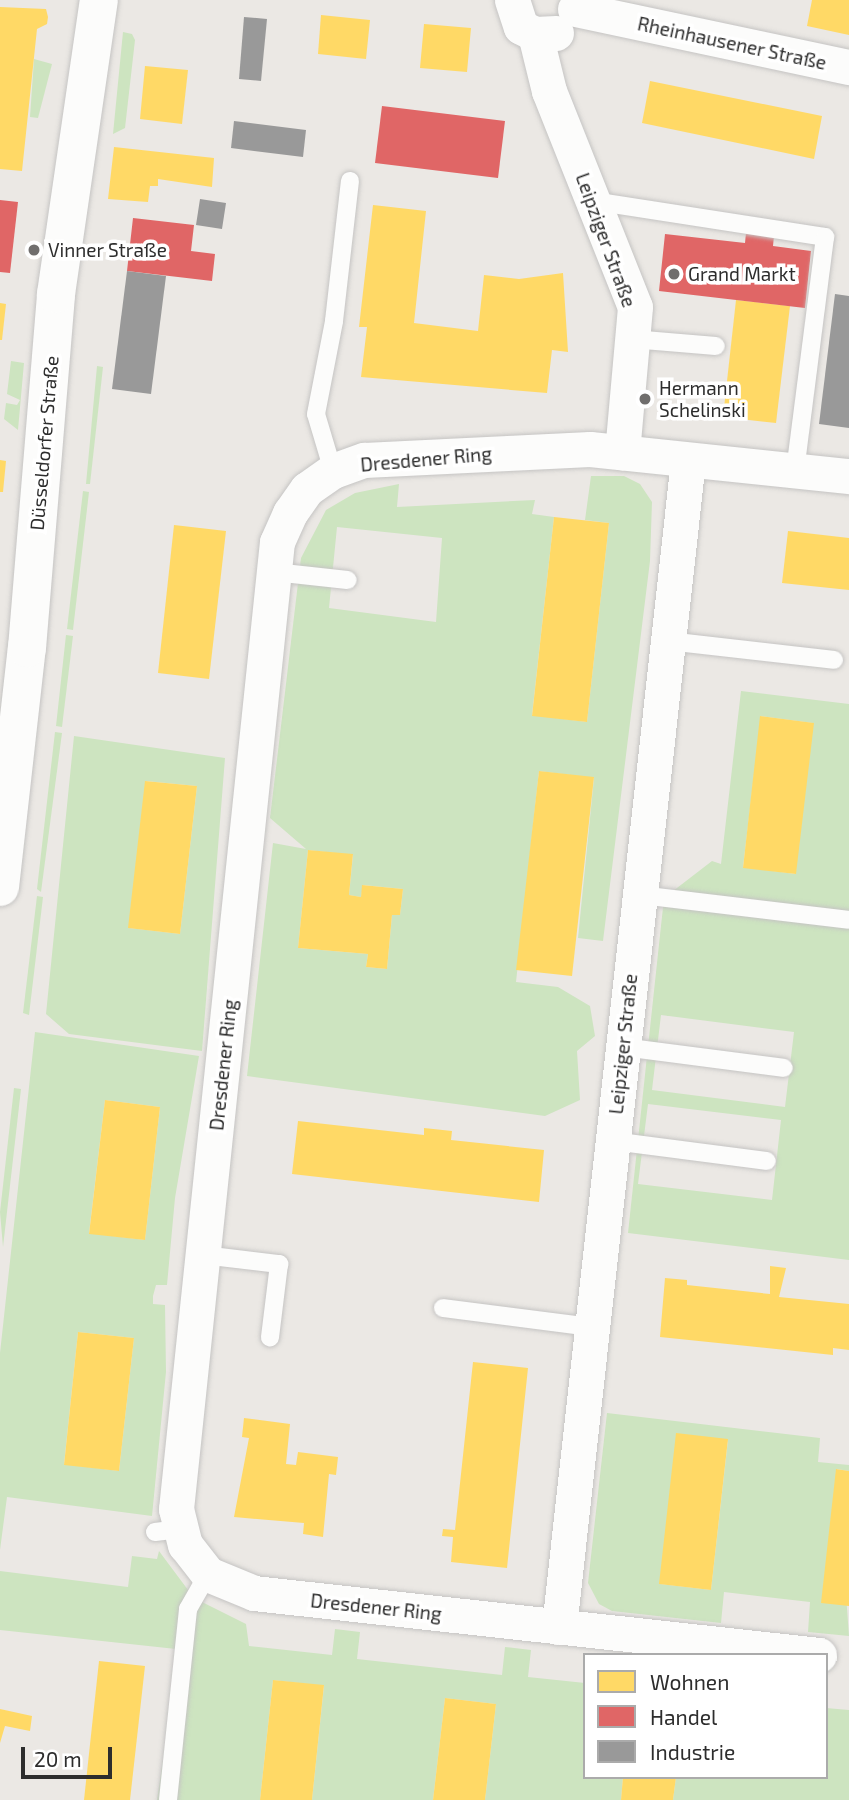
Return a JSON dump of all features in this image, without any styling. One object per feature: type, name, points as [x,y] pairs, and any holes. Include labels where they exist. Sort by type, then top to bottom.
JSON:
[{"type":"main road","name":"Düsseldorfer Straße","points":[[0,887],[27,648],[57,294],[99,0]]},
{"type":"street","points":[[512,0],[516,21],[535,34]]},
{"type":"street","name":"Rheinhausener Straße","points":[[535,34],[556,33],[565,27],[575,5],[849,67]]},
{"type":"street","name":"Leipziger Straße","points":[[535,34],[549,91],[635,307],[622,452]]},
{"type":"street","name":"Dresdener Ring","points":[[800,1653],[254,1594],[208,1574],[167,1530],[202,1255],[277,542],[290,513],[307,489],[333,471],[364,460],[590,449],[849,476]]},
{"type":"street","name":"Leipziger Straße","points":[[559,1628],[688,460]]},
{"type":"street","points":[[828,1656],[849,1658]]},
{"type":"lane","points":[[333,471],[316,414],[334,321],[350,181]]},
{"type":"lane","points":[[593,201],[825,237],[795,471]]},
{"type":"lane","points":[[632,339],[716,346]]},
{"type":"lane","points":[[274,572],[348,580]]},
{"type":"lane","points":[[668,641],[834,660]]},
{"type":"lane","points":[[640,895],[849,920]]},
{"type":"lane","points":[[623,1047],[784,1068]]},
{"type":"lane","points":[[613,1141],[767,1161]]},
{"type":"lane","points":[[202,1255],[279,1264],[270,1337]]},
{"type":"lane","points":[[443,1308],[592,1327]]},
{"type":"lane","points":[[168,1800],[188,1609],[208,1574]]},
{"type":"green space","points":[[123,32],[132,34],[135,40],[125,128],[113,134]]},
{"type":"green space","points":[[34,59],[52,64],[38,118],[30,117]]},
{"type":"green space","points":[[11,361],[24,363],[18,430],[4,419],[6,403],[17,405],[20,400],[7,394]]},
{"type":"green space","points":[[97,366],[103,367],[90,484],[86,484]]},
{"type":"green space","points":[[591,476],[624,476],[640,484],[652,502],[650,561],[603,941],[578,938],[594,778],[539,771],[516,982],[558,987],[590,1006],[595,1036],[577,1051],[580,1100],[545,1116],[247,1076],[273,843],[306,849],[270,818],[301,558],[326,510],[355,493],[399,484],[397,507],[535,500],[532,514],[554,517],[532,715],[587,722],[609,523],[585,520]],"holes":[[[337,527],[442,538],[436,622],[329,608]],[[308,850],[353,855],[349,895],[361,897],[363,885],[403,889],[400,915],[392,915],[387,969],[366,967],[368,954],[298,948]]]},
{"type":"green space","points":[[83,491],[89,492],[73,630],[67,629]]},
{"type":"green space","points":[[66,635],[73,636],[62,727],[56,726]]},
{"type":"green space","points":[[741,691],[849,704],[849,1260],[628,1233],[664,898],[712,861],[721,864]],"holes":[[[761,716],[813,723],[795,874],[743,867]],[[661,1015],[794,1032],[785,1107],[652,1090]],[[648,1104],[781,1120],[772,1200],[638,1184]]]},
{"type":"green space","points":[[55,732],[62,733],[41,892],[37,889]]},
{"type":"green space","points":[[74,736],[225,758],[202,1051],[69,1034],[46,1014]],"holes":[[[146,781],[197,786],[180,934],[129,928]]]},
{"type":"green space","points":[[37,896],[43,897],[29,1015],[23,1013]]},
{"type":"green space","points":[[35,1032],[199,1056],[175,1198],[167,1285],[156,1285],[153,1296],[153,1304],[165,1305],[166,1372],[152,1516],[7,1497],[0,1550],[0,1353]],"holes":[[[105,1100],[160,1107],[145,1240],[89,1233]],[[78,1332],[134,1338],[119,1471],[64,1464]]]},
{"type":"green space","points":[[14,1088],[21,1089],[3,1247],[0,1212]]},
{"type":"green space","points":[[607,1413],[820,1438],[818,1462],[849,1465],[849,1471],[837,1469],[849,1636],[808,1632],[810,1602],[724,1592],[721,1623],[612,1611],[599,1604],[588,1583]],"holes":[[[728,1440],[711,1590],[660,1584]]]},
{"type":"green space","points":[[159,1551],[194,1598],[246,1624],[249,1646],[332,1655],[335,1629],[360,1632],[357,1659],[502,1675],[505,1647],[531,1650],[528,1677],[583,1683],[583,1779],[623,1779],[621,1800],[485,1800],[496,1704],[445,1698],[433,1800],[312,1800],[324,1686],[273,1680],[260,1800],[157,1800],[181,1639],[176,1649],[0,1630],[0,1571],[128,1587],[132,1556],[157,1559]]},
{"type":"green space","points":[[828,1708],[849,1710],[849,1800],[673,1800],[676,1779],[828,1779]]},
{"type":"building: Wohnen","points":[[812,0],[849,0],[849,35],[807,26]]},
{"type":"building: Wohnen","points":[[0,7],[46,9],[48,17],[47,24],[37,29],[22,171],[0,169]]},
{"type":"building: Wohnen","points":[[321,15],[370,20],[366,59],[318,54]]},
{"type":"building: Wohnen","points":[[424,24],[471,28],[467,72],[420,68]]},
{"type":"building: Wohnen","points":[[145,66],[188,70],[182,124],[140,119]]},
{"type":"building: Wohnen","points":[[650,81],[822,116],[814,159],[642,123]]},
{"type":"building: Wohnen","points":[[114,147],[214,158],[212,187],[158,179],[158,186],[150,186],[148,202],[108,199]]},
{"type":"building: Wohnen","points":[[373,205],[426,211],[414,323],[478,331],[484,275],[519,279],[563,273],[568,352],[552,350],[547,393],[361,377],[367,327],[359,327]]},
{"type":"building: Wohnen","points":[[736,300],[790,306],[776,423],[723,417]]},
{"type":"building: Wohnen","points":[[0,303],[6,304],[2,340],[0,340]]},
{"type":"building: Wohnen","points":[[0,460],[6,461],[3,492],[0,492]]},
{"type":"building: Wohnen","points":[[554,517],[609,523],[587,722],[532,716]]},
{"type":"building: Wohnen","points":[[174,525],[226,531],[209,679],[158,673]]},
{"type":"building: Wohnen","points":[[788,531],[849,538],[849,590],[782,583]]},
{"type":"building: Wohnen","points":[[760,716],[814,723],[796,874],[743,868]]},
{"type":"building: Wohnen","points":[[539,771],[594,777],[572,976],[516,970]]},
{"type":"building: Wohnen","points":[[145,781],[197,786],[180,934],[128,928]]},
{"type":"building: Wohnen","points":[[308,850],[353,854],[349,895],[361,897],[362,885],[403,889],[400,915],[392,915],[387,969],[366,967],[368,954],[298,948]]},
{"type":"building: Wohnen","points":[[105,1100],[160,1107],[145,1240],[89,1234]]},
{"type":"building: Wohnen","points":[[298,1121],[424,1135],[424,1128],[452,1131],[451,1140],[544,1150],[539,1202],[292,1174]]},
{"type":"building: Wohnen","points":[[770,1266],[786,1268],[779,1297],[849,1304],[849,1350],[833,1348],[833,1355],[660,1337],[665,1278],[687,1280],[687,1285],[770,1294]]},
{"type":"building: Wohnen","points":[[78,1332],[134,1338],[119,1471],[64,1465]]},
{"type":"building: Wohnen","points":[[473,1362],[528,1368],[507,1568],[451,1562],[453,1537],[442,1536],[443,1529],[455,1530]]},
{"type":"building: Wohnen","points":[[244,1418],[290,1424],[286,1464],[296,1465],[298,1452],[338,1457],[336,1475],[329,1474],[323,1537],[303,1534],[304,1523],[234,1517],[249,1438],[242,1437]]},
{"type":"building: Wohnen","points":[[676,1433],[728,1439],[711,1590],[659,1584]]},
{"type":"building: Wohnen","points":[[836,1469],[849,1471],[849,1606],[821,1603]]},
{"type":"building: Wohnen","points":[[99,1661],[145,1666],[130,1800],[84,1800]]},
{"type":"building: Wohnen","points":[[273,1680],[324,1685],[312,1800],[260,1800]]},
{"type":"building: Wohnen","points":[[445,1698],[496,1704],[485,1800],[433,1800]]},
{"type":"building: Wohnen","points":[[0,1709],[32,1716],[30,1731],[5,1726],[0,1743]]},
{"type":"building: Wohnen","points":[[623,1779],[676,1779],[673,1800],[621,1800]]},
{"type":"building: Handel","points":[[382,106],[505,121],[498,178],[375,163]]},
{"type":"building: Handel","points":[[0,200],[18,202],[10,273],[0,272]]},
{"type":"building: Handel","points":[[133,218],[194,225],[191,251],[215,254],[212,281],[127,271]]},
{"type":"building: Handel","points":[[746,233],[774,236],[773,246],[811,251],[805,308],[659,291],[665,234],[745,243]]},
{"type":"building: Industrie","points":[[244,17],[267,19],[261,81],[239,79]]},
{"type":"building: Industrie","points":[[234,121],[306,130],[303,157],[231,148]]},
{"type":"building: Industrie","points":[[200,199],[226,203],[222,229],[196,225]]},
{"type":"building: Industrie","points":[[127,271],[166,276],[151,394],[112,389]]},
{"type":"building: Industrie","points":[[835,294],[849,296],[849,428],[819,424]]},
{"type":"place","name":"Vinner Straße","points":[[34,250]]},
{"type":"place","name":"Grand Markt","points":[[674,274]]},
{"type":"place","name":"Hermann Schelinski","points":[[645,399]]}]
